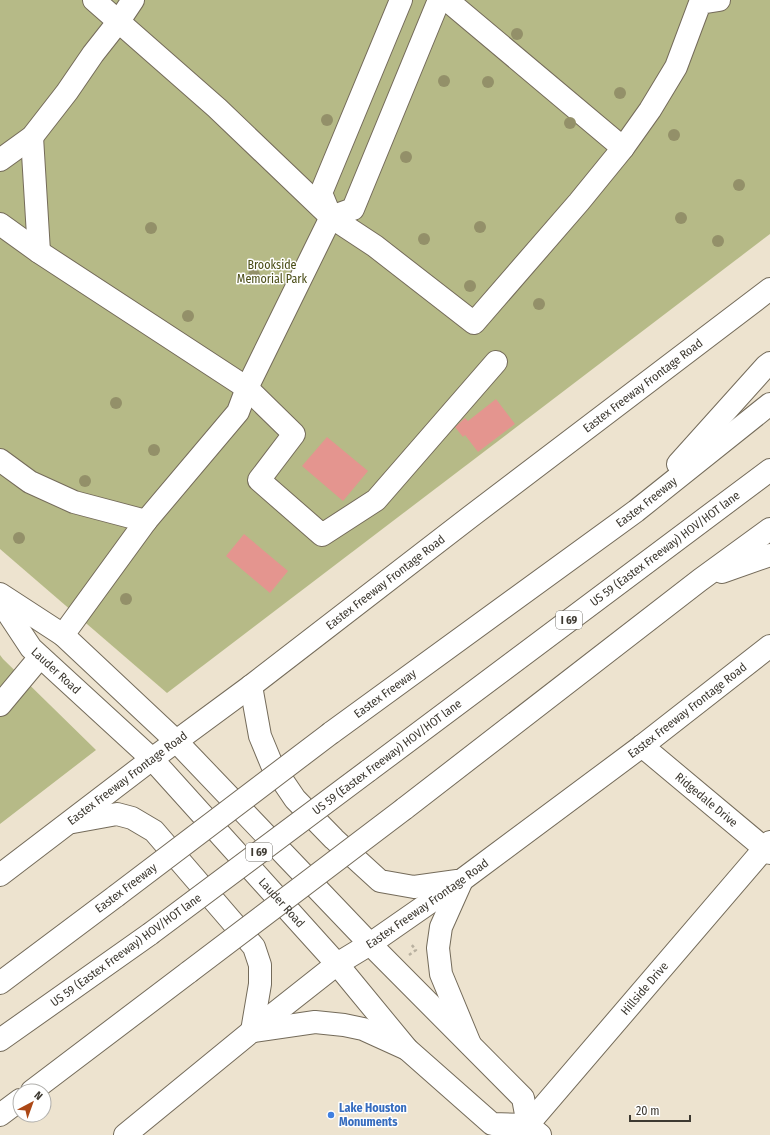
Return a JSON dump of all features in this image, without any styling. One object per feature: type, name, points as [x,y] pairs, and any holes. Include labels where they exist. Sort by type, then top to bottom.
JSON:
[{"type":"main road","points":[[94,0],[217,108],[331,217],[375,246],[474,323],[579,202],[623,148],[650,110],[676,67],[707,1]]},
{"type":"main road","points":[[0,160],[32,137],[67,92],[133,0]]},
{"type":"main road","points":[[331,217],[321,193],[401,0]]},
{"type":"main road","points":[[63,635],[146,521],[238,412],[247,388],[331,217],[353,209],[439,0]]},
{"type":"main road","points":[[447,0],[623,148]]},
{"type":"main road","points":[[32,137],[39,252]]},
{"type":"main road","points":[[0,224],[39,252],[247,388],[294,434],[259,480],[322,535],[376,500],[496,362]]},
{"type":"main road","name":"Eastex Freeway Frontage Road","points":[[0,875],[152,759],[251,686],[770,289]]},
{"type":"main road","points":[[636,511],[770,363]]},
{"type":"main road","name":"Eastex Freeway","points":[[0,983],[331,733],[636,511],[770,404]]},
{"type":"main road","points":[[0,460],[30,482],[74,502],[146,521]]},
{"type":"main road","name":"US 59 (Eastex Freeway) HOV/HOT lane","points":[[0,1040],[150,934],[770,470]]},
{"type":"main road","points":[[43,1083],[404,809],[700,580],[770,529]]},
{"type":"main road","points":[[700,580],[770,556]]},
{"type":"main road","points":[[0,594],[63,635],[176,741],[370,944],[523,1098],[529,1132]]},
{"type":"main road","name":"Lauder Road","points":[[0,601],[31,648],[152,759],[337,964],[407,1049],[492,1124],[529,1132]]},
{"type":"main road","name":"Eastex Freeway Frontage Road","points":[[125,1135],[252,1031],[337,964],[370,944],[462,880],[642,746],[770,646]]},
{"type":"main road","points":[[0,705],[40,657]]},
{"type":"main road","points":[[251,686],[260,736],[272,764],[296,799],[334,839],[380,880],[414,887],[462,880]]},
{"type":"main road","name":"Ridgedale Drive","points":[[642,746],[768,848]]},
{"type":"main road","points":[[70,822],[117,814],[132,818],[154,831],[254,947],[260,965],[260,984],[252,1031],[315,1022],[336,1024],[363,1029],[407,1049]]},
{"type":"main road","name":"Hillside Drive","points":[[529,1132],[768,848]]},
{"type":"main road","points":[[462,880],[442,927],[438,948],[441,974],[470,1044]]},
{"type":"main road","points":[[0,1115],[12,1106]]},
{"type":"green space","name":"Brookside Memorial Park","points":[[0,0],[770,0],[770,234],[167,693],[0,549]]},
{"type":"green space","points":[[0,655],[96,750],[0,824]]},
{"type":"building","points":[[496,399],[515,424],[478,452],[465,435],[463,437],[455,427],[465,418],[468,421]]},
{"type":"building","points":[[327,437],[368,471],[343,501],[302,466]]},
{"type":"building","points":[[244,534],[288,571],[270,593],[226,556]]},
{"type":"place","name":"Lake Houston Monuments","points":[[331,1115]]}]
